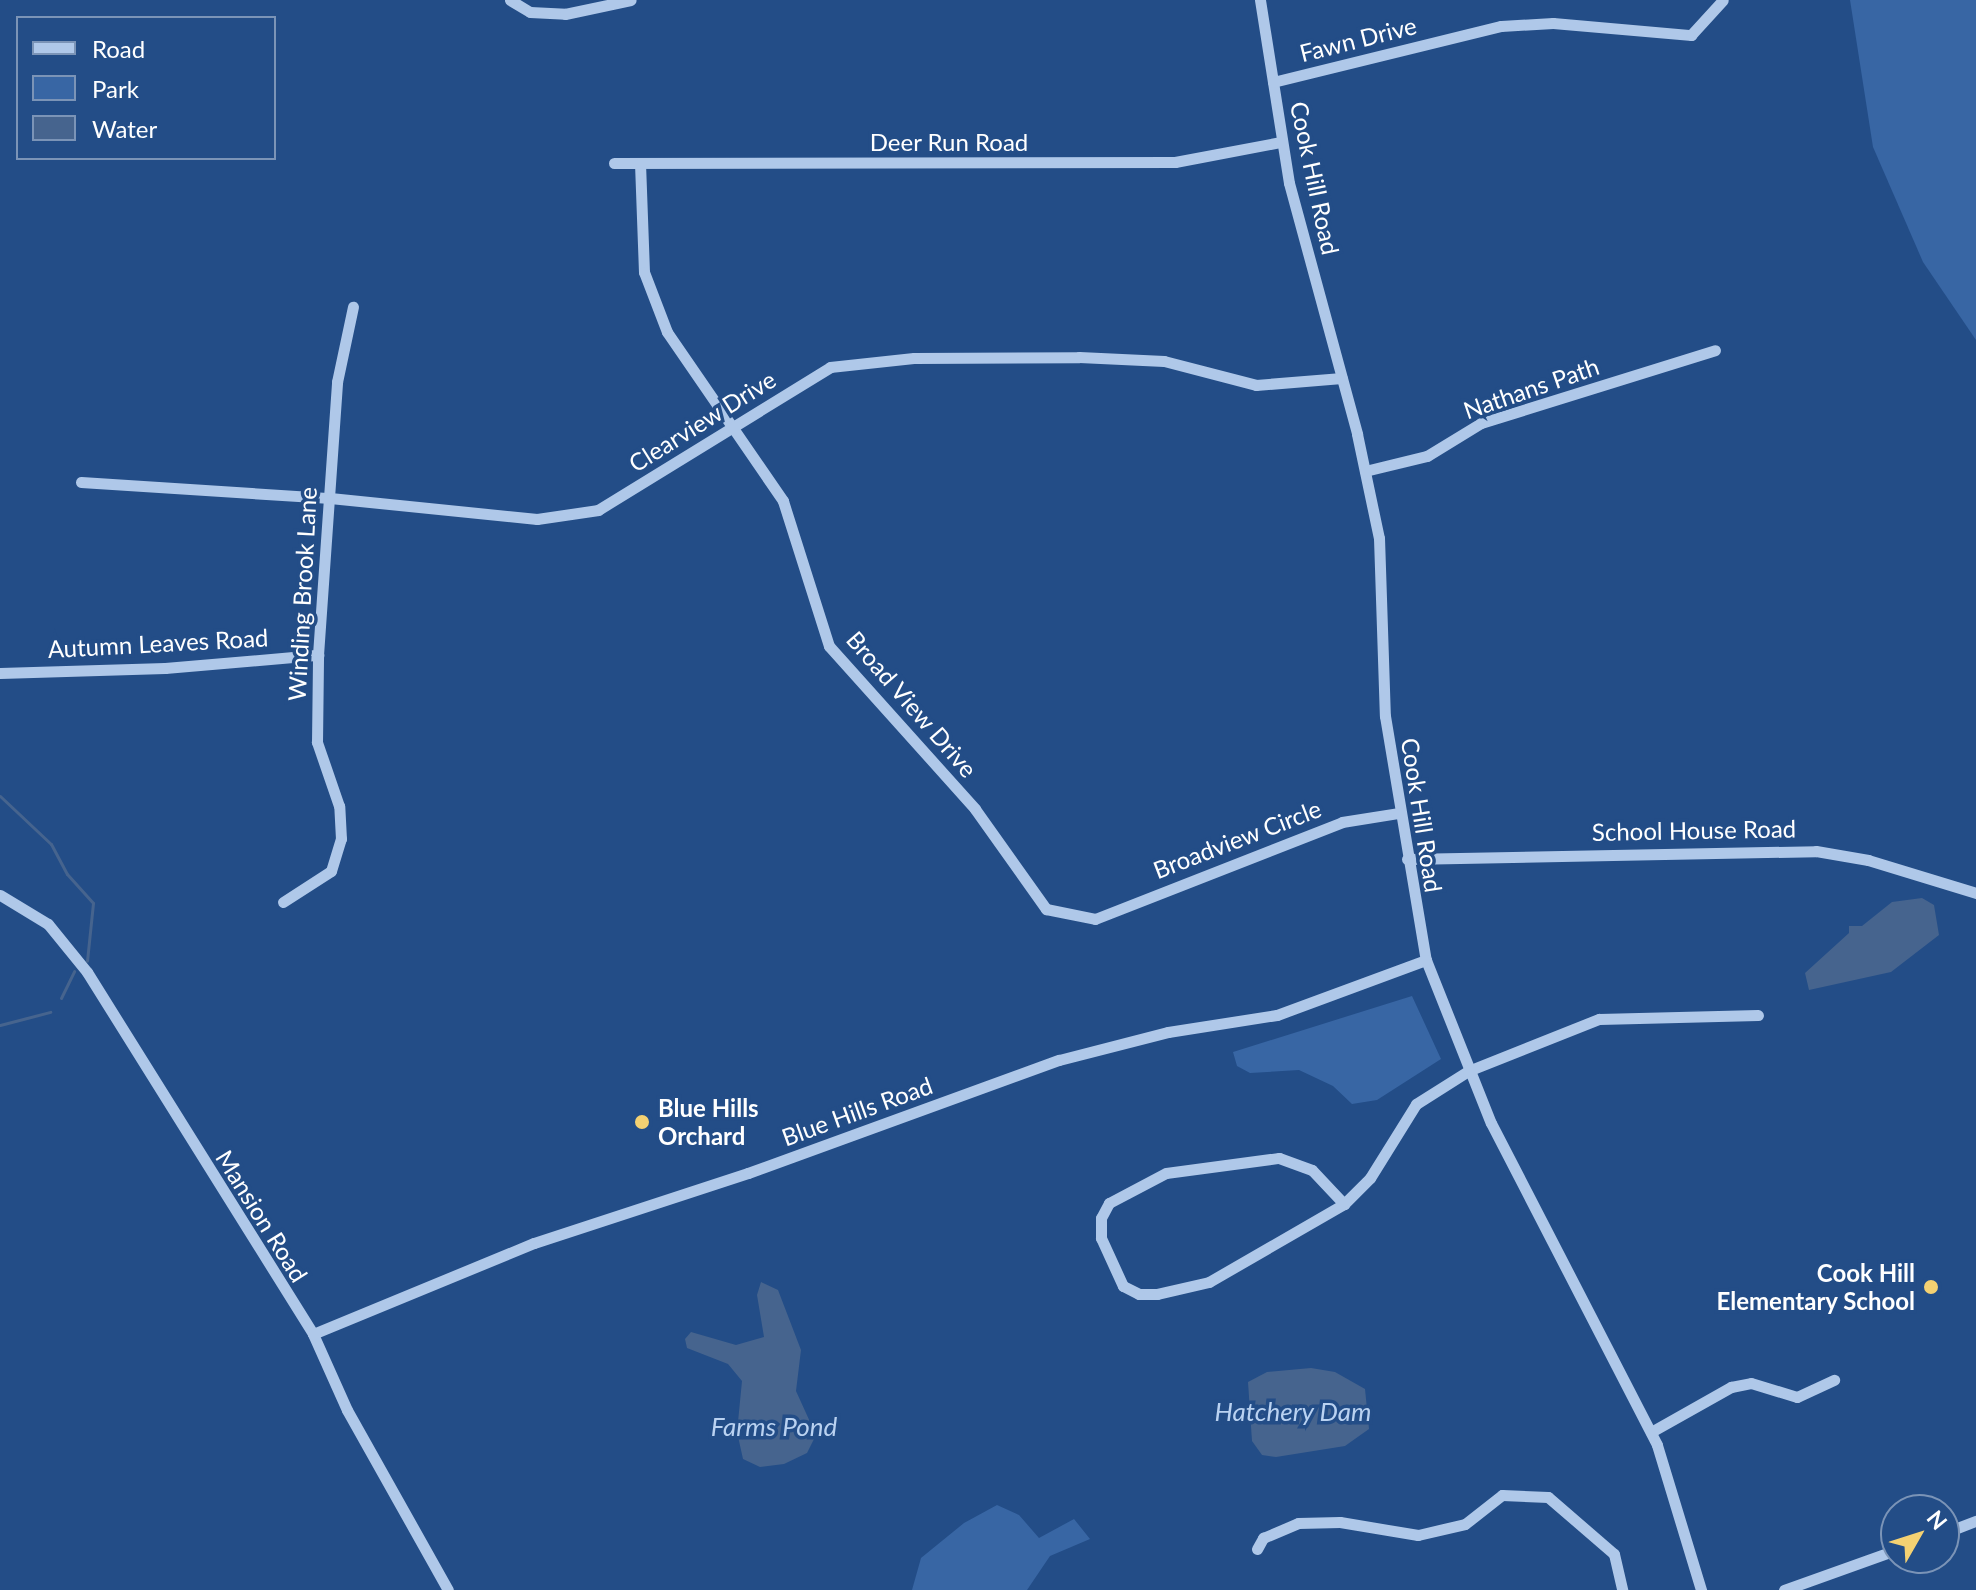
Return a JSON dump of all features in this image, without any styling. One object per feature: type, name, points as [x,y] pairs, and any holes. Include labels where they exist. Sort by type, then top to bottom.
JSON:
[{"type":"street","points":[[510,0],[530,12],[565,14],[631,0]]},
{"type":"street","name":"Cook Hill Road","points":[[1260,0],[1281,142],[1365,471],[1381,554],[1385,716],[1426,960],[1468,1071],[1651,1432],[1701,1590]]},
{"type":"street","name":"Fawn Drive","points":[[1273,82],[1501,26],[1553,23],[1691,35],[1723,0]]},
{"type":"street","name":"Deer Run Road","points":[[614,163],[1175,162],[1281,142]]},
{"type":"street","name":"Broad View Drive","points":[[640,163],[644,272],[667,332],[730,431],[783,501],[829,646],[975,809],[1046,909],[1095,919]]},
{"type":"street","name":"Winding Brook Lane","points":[[283,902],[331,871],[341,839],[339,806],[317,742],[318,655],[337,382],[353,307]]},
{"type":"street","name":"Nathans Path","points":[[1365,471],[1427,456],[1481,423],[1715,350]]},
{"type":"street","name":"Clearview Drive","points":[[81,482],[330,498],[537,519],[598,510],[830,367],[914,358],[1164,361],[1256,385],[1342,378]]},
{"type":"street","name":"Autumn Leaves Road","points":[[0,673],[165,668],[318,655]]},
{"type":"street","name":"Broadview Circle","points":[[1095,919],[1342,822],[1399,813]]},
{"type":"street","name":"School House Road","points":[[1407,859],[1816,851],[1886,865],[1976,893]]},
{"type":"street","name":"Mansion Road","points":[[0,895],[48,924],[72,950],[313,1334],[347,1410],[448,1590]]},
{"type":"street","name":"Blue Hills Road","points":[[313,1334],[534,1243],[748,1173],[1059,1060],[1168,1032],[1277,1015],[1426,960]]},
{"type":"street","points":[[1344,1204],[1299,1163],[1279,1158],[1213,1164],[1166,1173],[1126,1190],[1109,1203],[1101,1218],[1101,1238],[1123,1286],[1139,1294],[1157,1294],[1231,1272],[1344,1204],[1370,1178],[1416,1104],[1468,1071],[1599,1019],[1758,1015]]},
{"type":"street","points":[[1651,1432],[1731,1387],[1751,1383],[1797,1397],[1834,1380]]},
{"type":"street","points":[[1257,1549],[1263,1538],[1298,1523],[1340,1522],[1418,1535],[1465,1524],[1502,1495],[1548,1497],[1614,1554],[1622,1590]]},
{"type":"street","points":[[1784,1590],[1880,1556]]},
{"type":"green space","points":[[1850,0],[1976,0],[1976,340],[1923,262],[1873,147]]},
{"type":"green space","points":[[1412,996],[1441,1059],[1377,1100],[1352,1104],[1333,1086],[1299,1070],[1250,1073],[1237,1066],[1233,1052]]},
{"type":"green space","points":[[997,1505],[1019,1515],[1039,1538],[1074,1519],[1090,1539],[1050,1556],[1027,1590],[912,1590],[921,1558],[964,1523]]},
{"type":"water","points":[[1922,898],[1934,905],[1939,935],[1891,972],[1809,990],[1805,973],[1849,933],[1849,926],[1862,926],[1892,902]]},
{"type":"water","name":"Farms Pond","points":[[761,1282],[778,1290],[801,1350],[796,1391],[816,1435],[807,1453],[784,1464],[760,1467],[743,1459],[737,1432],[742,1381],[728,1364],[687,1348],[685,1339],[691,1332],[736,1345],[764,1337],[757,1295]]},
{"type":"water","name":"Hatchery Dam","points":[[1311,1368],[1335,1372],[1365,1389],[1369,1429],[1345,1446],[1276,1457],[1262,1455],[1252,1441],[1248,1382],[1267,1372]]},
{"type":"waterway","points":[[0,796],[51,844],[67,874],[93,903],[87,961]]},
{"type":"waterway","points":[[61,998],[74,971]]},
{"type":"waterway","points":[[0,1025],[50,1012]]},
{"type":"place","name":"Blue Hills Orchard","points":[[642,1122]]},
{"type":"place","name":"Cook Hill Elementary School","points":[[1931,1287]]}]
